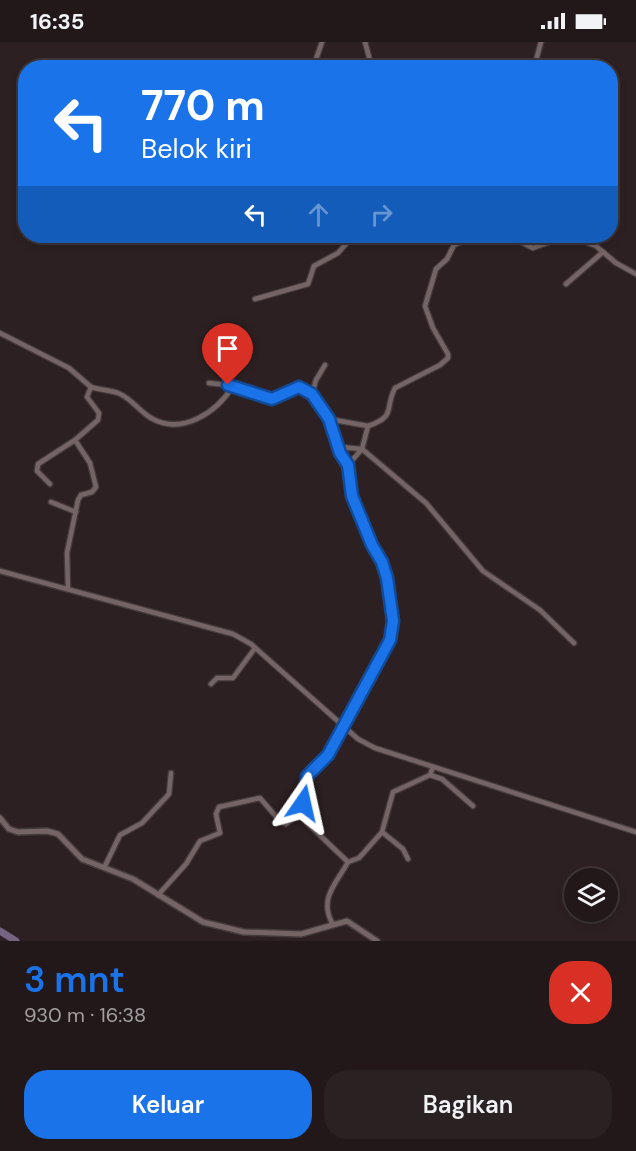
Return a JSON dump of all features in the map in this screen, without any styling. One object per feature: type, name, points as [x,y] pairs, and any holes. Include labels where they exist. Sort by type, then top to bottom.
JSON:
[{"type":"street","points":[[316,60],[322,42]]},
{"type":"street","points":[[365,42],[370,60]]},
{"type":"street","points":[[536,60],[541,42]]},
{"type":"street","points":[[255,299],[308,284],[314,266],[338,253],[347,243]]},
{"type":"street","points":[[329,419],[368,426],[386,417],[392,392],[397,386],[440,365],[448,358],[433,328],[426,304],[436,269],[447,260],[454,245],[459,243]]},
{"type":"street","points":[[524,243],[535,248],[549,243]]},
{"type":"street","points":[[583,243],[603,252],[636,274]]},
{"type":"street","points":[[566,284],[603,252]]},
{"type":"street","points":[[0,333],[35,349],[63,367],[69,368],[92,387],[118,393],[151,418],[167,423],[190,422],[206,415],[223,400],[233,386]]},
{"type":"street","points":[[312,394],[316,380],[325,365]]},
{"type":"street","points":[[208,382],[233,386],[272,399],[299,387],[312,394],[329,419],[348,465],[352,496],[372,545],[382,562],[392,602],[393,621],[390,640],[328,755],[307,776],[304,810],[310,828],[348,862]]},
{"type":"street","points":[[50,484],[37,471],[38,464],[75,440],[100,416],[87,397],[92,387]]},
{"type":"street","points":[[348,465],[362,449],[368,426]]},
{"type":"street","points":[[68,589],[67,553],[79,497],[92,492],[96,487],[90,463],[75,440]]},
{"type":"street","points":[[339,447],[362,449],[426,503],[483,571],[545,613],[574,643]]},
{"type":"street","points":[[51,502],[76,512]]},
{"type":"street","points":[[0,571],[233,634],[255,648],[343,727],[358,739],[375,748],[636,832]]},
{"type":"street","points":[[211,684],[217,678],[233,678],[255,648]]},
{"type":"street","points":[[430,775],[433,767]]},
{"type":"street","points":[[105,867],[120,835],[142,824],[169,794],[171,773]]},
{"type":"street","points":[[332,923],[325,906],[348,862],[359,858],[382,832],[393,792],[430,775],[442,778],[472,806]]},
{"type":"street","points":[[158,895],[186,864],[200,841],[220,833],[216,814],[219,807],[260,798],[279,820],[286,824],[304,810]]},
{"type":"street","points":[[0,818],[9,829],[18,832],[52,831],[58,834],[82,859],[105,867],[203,922],[244,932],[301,934],[343,920],[353,922],[377,941]]},
{"type":"street","points":[[382,832],[403,849],[408,859]]},
{"type":"waterway","points":[[0,931],[16,941]]},
{"type":"route","points":[[228,385],[272,399],[299,387],[303,387],[312,394],[332,425],[340,453],[348,465],[352,496],[372,545],[382,562],[392,602],[393,633],[390,640],[328,755],[307,776],[303,803]]}]
